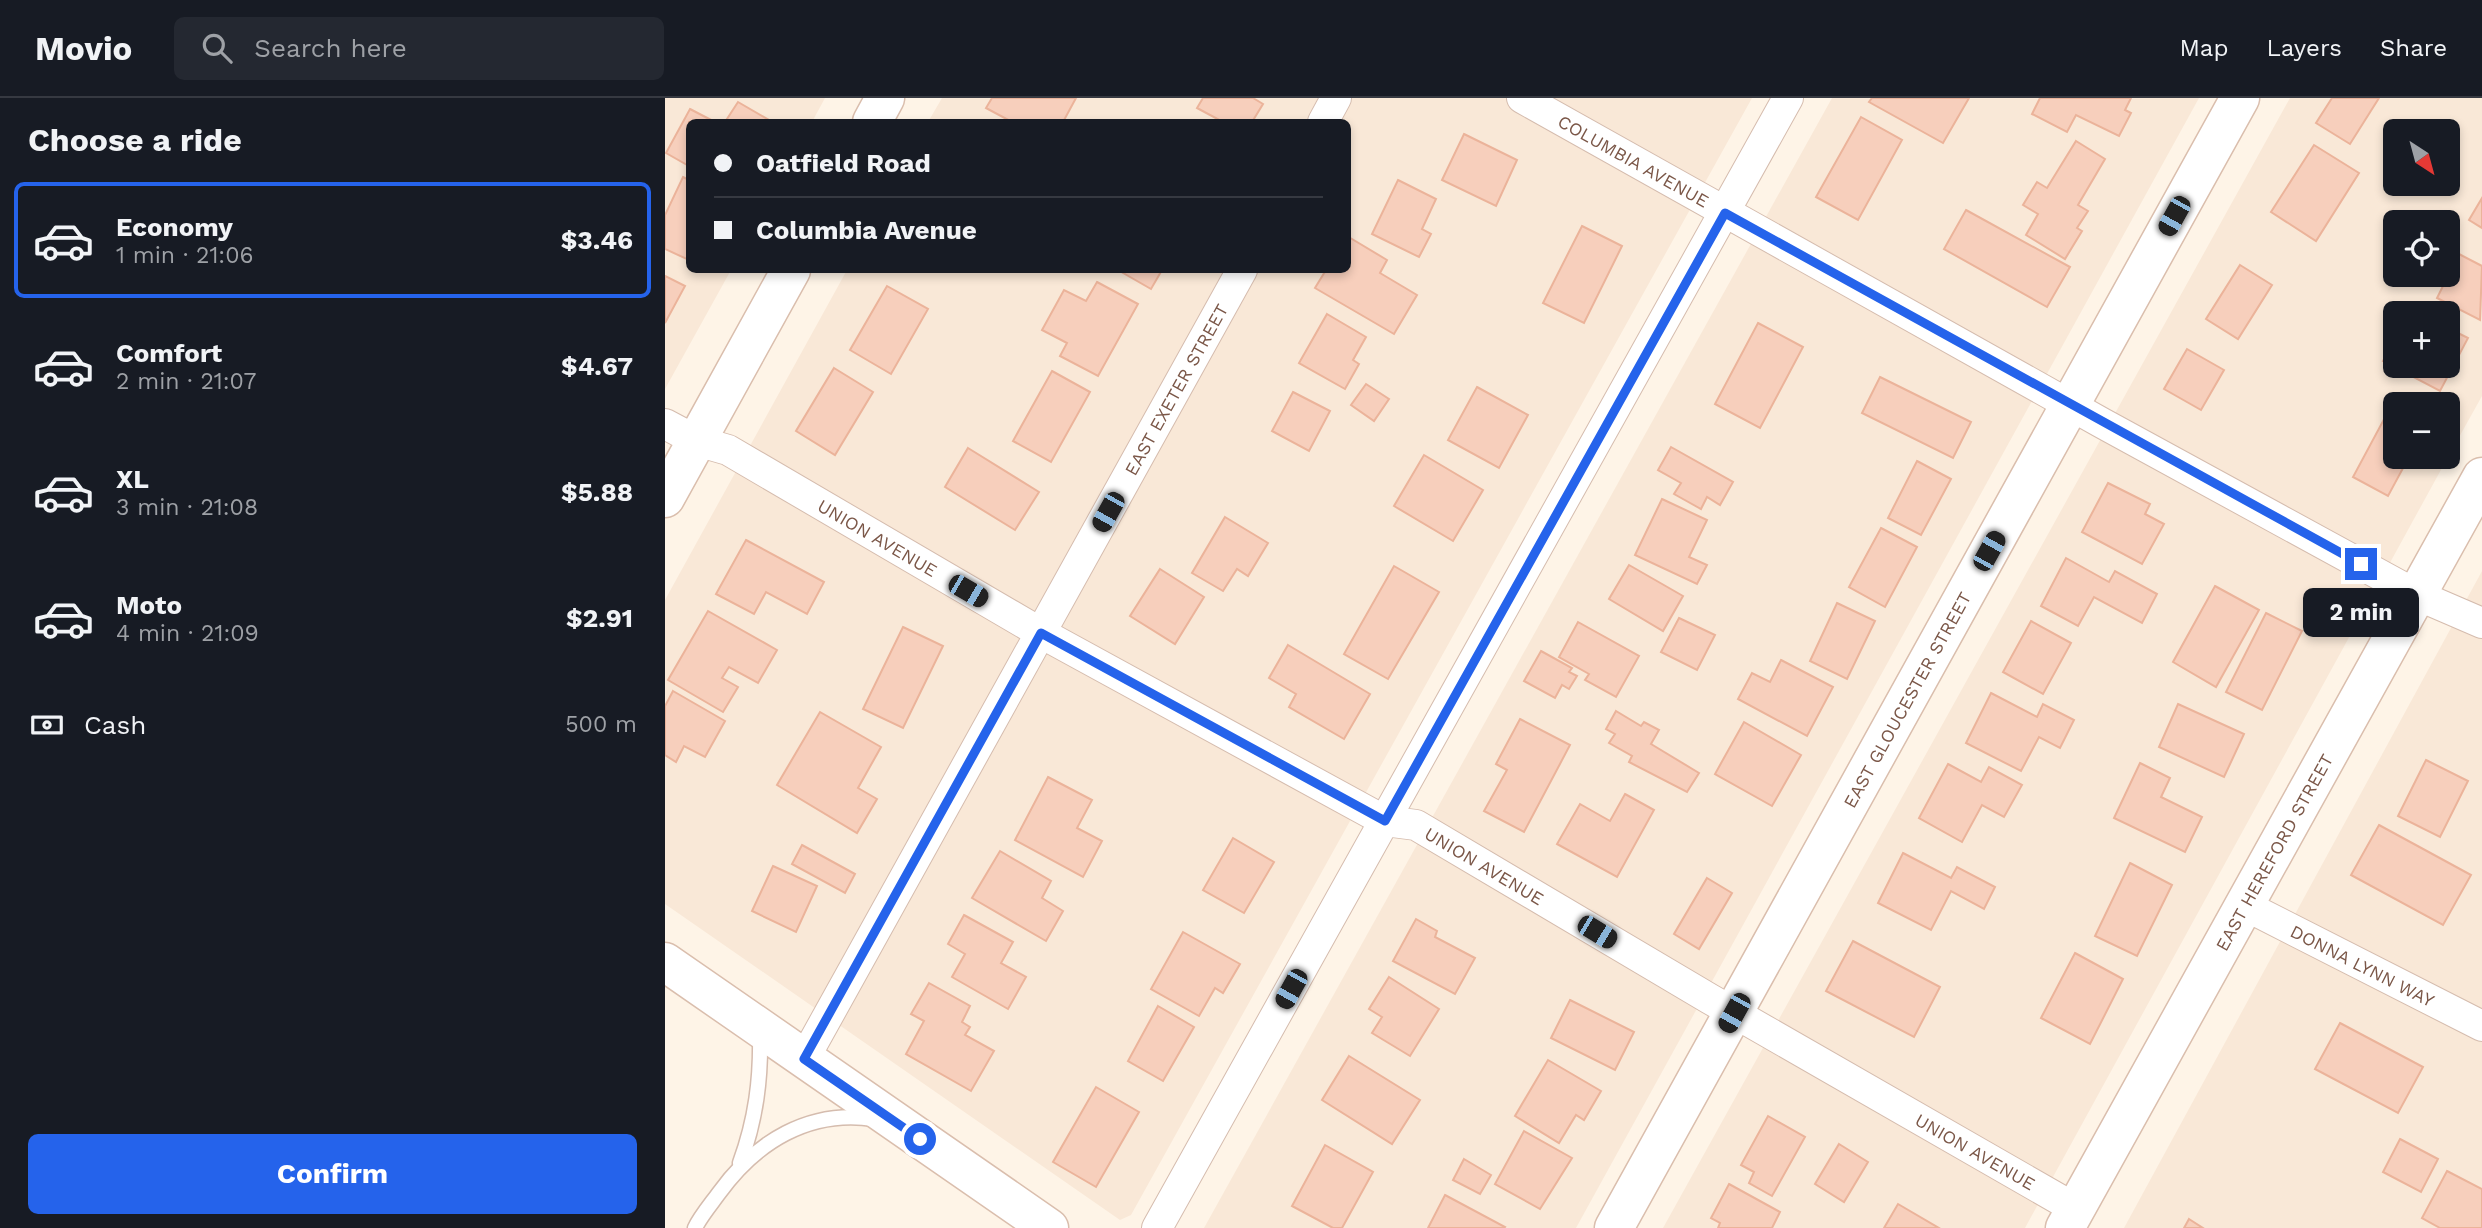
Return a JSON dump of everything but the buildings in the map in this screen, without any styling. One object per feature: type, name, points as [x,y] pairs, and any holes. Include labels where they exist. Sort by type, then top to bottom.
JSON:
[{"type":"street","points":[[874,119],[885,98]]},
{"type":"street","points":[[1325,119],[1336,98]]},
{"type":"street","name":"COLUMBIA AVENUE","points":[[1522,98],[2070,405],[2417,595],[2482,623]]},
{"type":"street","points":[[1157,1228],[1788,98]]},
{"type":"street","name":"EAST GLOUCESTER STREET","points":[[1614,1228],[2239,98]]},
{"type":"street","points":[[665,498],[681,432],[789,273]]},
{"type":"street","name":"EAST EXETER STREET","points":[[804,1059],[1239,273]]},
{"type":"street","name":"UNION AVENUE","points":[[681,432],[728,450],[1041,633],[1385,821],[1416,825],[1734,1013],[2071,1218]]},
{"type":"street","name":"EAST HEREFORD STREET","points":[[2071,1218],[2482,477]]},
{"type":"street","name":"DONNA LYNN WAY","points":[[2243,905],[2482,1026]]},
{"type":"street","points":[[665,962],[1049,1228]]},
{"type":"lane","points":[[740,1165],[753,1128],[759,1097],[760,1029]]},
{"type":"lane","points":[[695,1228],[740,1165],[763,1146],[798,1125],[828,1119],[866,1118],[897,1123]]},
{"type":"shaded area","points":[[665,98],[825,98],[814,119],[686,119],[686,273],[729,273],[665,389]]},
{"type":"shaded area","points":[[942,98],[1752,98],[1131,1215],[1120,1220],[665,904],[665,600],[845,273],[1351,273],[1351,119],[930,119]]},
{"type":"shaded area","points":[[1832,98],[2199,98],[1576,1228],[1204,1228]]},
{"type":"shaded area","points":[[2290,98],[2482,98],[2482,396],[2460,436],[2460,392],[2383,392],[2383,469],[2442,469],[2025,1228],[1663,1228]]},
{"type":"shaded area","points":[[2482,571],[2482,1228],[2124,1228]]},
{"type":"route","points":[[920,1139],[804,1059],[1041,633],[1385,821],[1725,213],[2361,564]]}]
